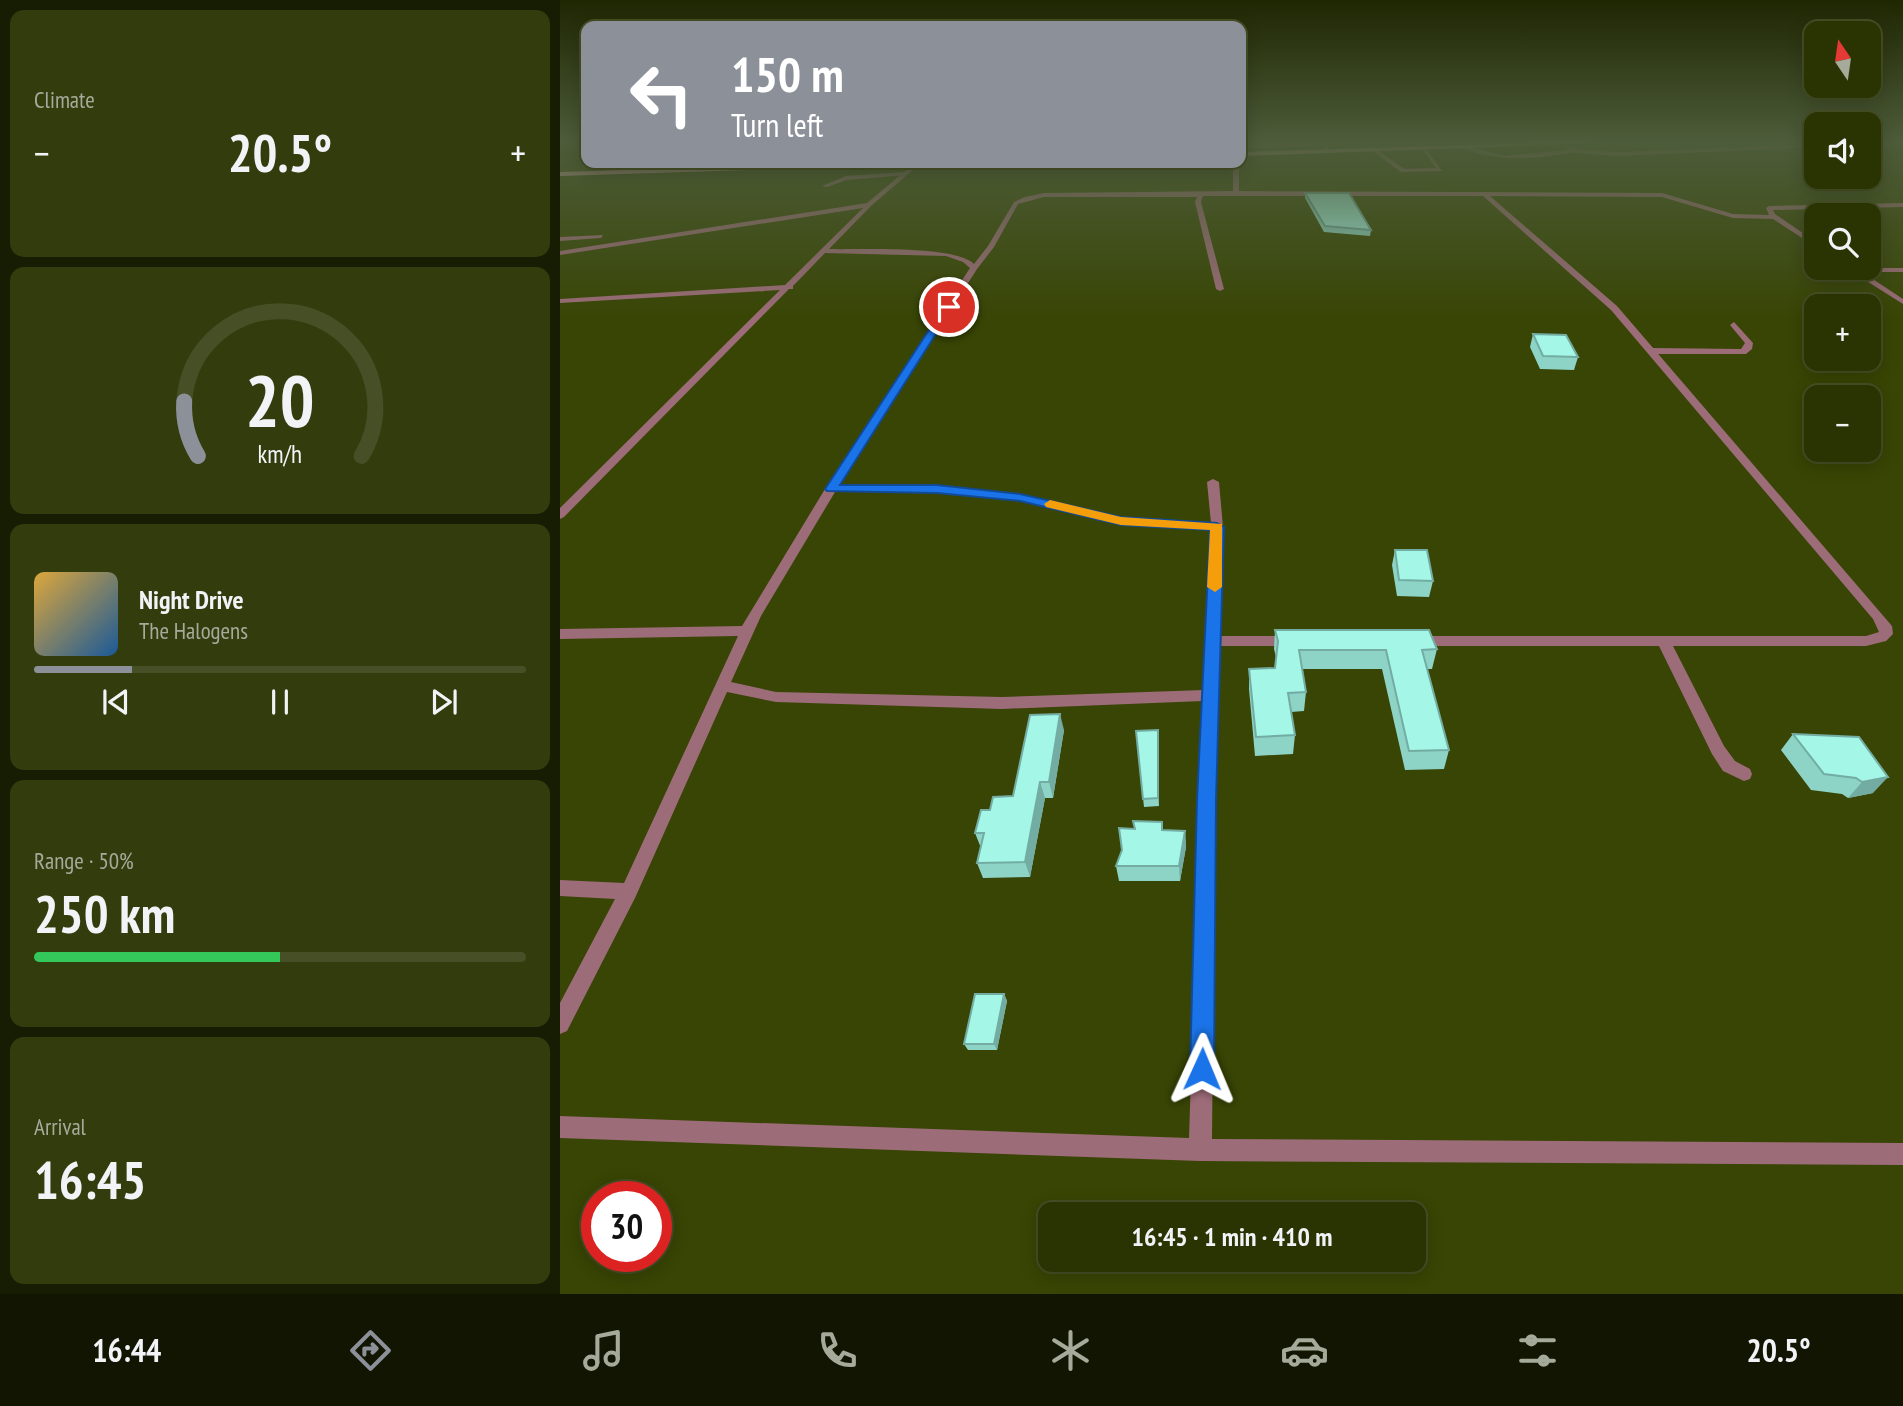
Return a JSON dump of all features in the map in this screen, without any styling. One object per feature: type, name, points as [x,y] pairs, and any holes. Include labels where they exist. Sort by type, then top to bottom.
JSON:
[{"type":"street","points":[[560,515],[874,200]]},
{"type":"street","points":[[560,1024],[629,892],[754,616],[831,489],[974,268],[992,245],[1016,203],[1022,200]]},
{"type":"street","points":[[1200,200],[1220,289]]},
{"type":"street","points":[[1404,641],[1866,641],[1881,638],[1886,634],[1885,626],[1878,616],[1614,308],[1491,200]]},
{"type":"street","points":[[1680,200],[1733,216],[1775,217]]},
{"type":"street","points":[[560,253],[869,205]]},
{"type":"street","points":[[1804,237],[1775,217],[1769,212],[1769,208],[1903,205]]},
{"type":"street","points":[[560,239],[601,236]]},
{"type":"street","points":[[981,248],[992,245]]},
{"type":"street","points":[[825,251],[946,254],[970,251]]},
{"type":"street","points":[[946,254],[967,260],[974,268]]},
{"type":"street","points":[[1881,270],[1903,270]]},
{"type":"street","points":[[1868,280],[1903,302]]},
{"type":"street","points":[[562,302],[790,287]]},
{"type":"street","points":[[1652,351],[1742,352],[1748,349],[1749,343],[1734,325]]},
{"type":"street","points":[[1200,1150],[1210,695],[1217,527],[1213,482]]},
{"type":"street","points":[[831,489],[937,489],[1020,498],[1121,521],[1217,527]]},
{"type":"street","points":[[560,634],[748,631]]},
{"type":"street","points":[[1213,641],[1308,641]]},
{"type":"street","points":[[1664,641],[1718,750],[1730,766],[1744,774]]},
{"type":"street","points":[[723,686],[776,697],[992,703],[1210,695]]},
{"type":"street","points":[[560,888],[629,892]]},
{"type":"street","points":[[560,1127],[1200,1150],[1903,1154]]},
{"type":"building","points":[[1309,200],[1353,200],[1371,230],[1325,226]]},
{"type":"building","points":[[1533,334],[1566,335],[1578,357],[1543,356]]},
{"type":"building","points":[[1395,550],[1427,550],[1433,581],[1399,580]]},
{"type":"building","points":[[1275,630],[1429,630],[1437,649],[1422,650],[1449,750],[1409,751],[1386,650],[1299,650],[1306,692],[1288,693],[1295,735],[1256,737],[1249,669],[1275,668],[1278,641]]},
{"type":"building","points":[[1060,714],[1049,782],[1040,782],[1025,862],[977,863],[984,833],[975,833],[981,810],[990,810],[993,797],[1013,796],[1030,715]]},
{"type":"building","points":[[1158,730],[1158,798],[1143,799],[1136,731]]},
{"type":"building","points":[[1793,734],[1859,737],[1888,777],[1862,782],[1856,778],[1824,774]]},
{"type":"building","points":[[1133,821],[1162,822],[1162,830],[1185,831],[1179,866],[1116,866],[1122,850],[1119,828],[1135,829]]},
{"type":"building","points":[[975,994],[1004,994],[994,1044],[964,1044]]},
{"type":"slow traffic","points":[[1050,504],[1121,521],[1217,527],[1215,587]]},
{"type":"route","points":[[949,307],[831,489],[937,489],[1020,498],[1121,521],[1217,527],[1207,800],[1202,1069]]}]
